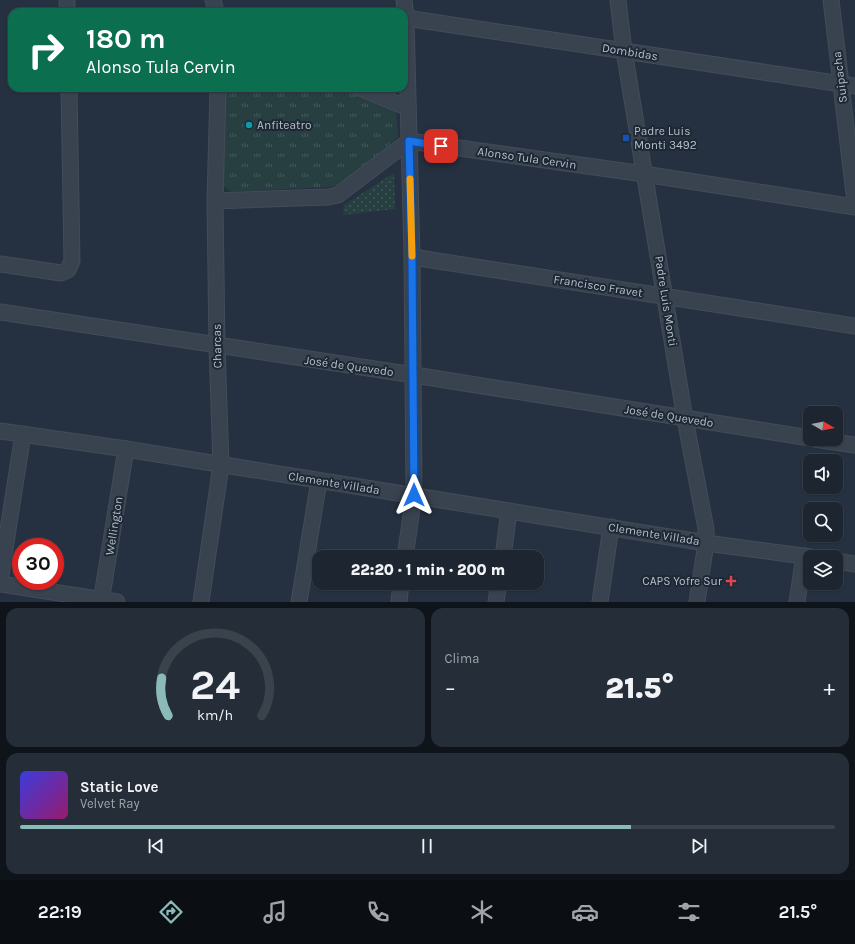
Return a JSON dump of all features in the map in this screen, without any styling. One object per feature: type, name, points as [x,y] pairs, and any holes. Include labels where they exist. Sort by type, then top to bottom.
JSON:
[{"type":"street","name":"Padre Luis Monti","points":[[618,0],[624,51],[644,174],[685,419],[706,529],[706,543],[697,602]]},
{"type":"street","name":"Suipacha","points":[[831,0],[848,85],[855,202]]},
{"type":"street","name":"Dombidas","points":[[408,18],[848,85]]},
{"type":"street","points":[[0,264],[60,273],[68,270],[72,261],[69,92]]},
{"type":"street","name":"Charcas","points":[[201,602],[221,465],[216,346],[215,202],[218,92]]},
{"type":"street","points":[[370,92],[408,108]]},
{"type":"street","points":[[406,550],[414,495],[414,375],[408,92]]},
{"type":"street","points":[[215,202],[328,197],[338,194],[409,141]]},
{"type":"street","name":"Alonso Tula Cervin","points":[[409,141],[644,174],[855,206]]},
{"type":"street","name":"Francisco Fravet","points":[[412,257],[855,326]]},
{"type":"street","name":"José de Quevedo","points":[[3,313],[414,375],[803,437]]},
{"type":"street","name":"Clemente Villada","points":[[0,432],[126,449],[706,543],[803,555]]},
{"type":"street","points":[[23,434],[0,582],[102,601],[117,602]]},
{"type":"street","points":[[843,443],[855,445]]},
{"type":"street","name":"Wellington","points":[[102,601],[126,449]]},
{"type":"street","points":[[299,602],[319,481]]},
{"type":"street","points":[[503,550],[509,511]]},
{"type":"street","points":[[600,602],[611,527]]},
{"type":"street","points":[[843,562],[855,564]]},
{"type":"street","points":[[797,602],[803,577]]},
{"type":"street","points":[[398,602],[400,590]]},
{"type":"street","points":[[496,602],[498,590]]},
{"type":"green space","points":[[224,92],[350,92],[396,111],[398,137],[344,184],[330,187],[231,192],[222,185]]},
{"type":"green space","points":[[394,173],[395,209],[343,215],[344,205]]},
{"type":"slow traffic","points":[[410,179],[412,256]]},
{"type":"place","name":"Anfiteatro","points":[[249,125]]},
{"type":"place","name":"Padre Luis Monti 3492","points":[[626,138]]},
{"type":"place","name":"CAPS Yofre Sur","points":[[731,581]]},
{"type":"route","points":[[414,495],[414,375],[409,141],[441,146]]}]
